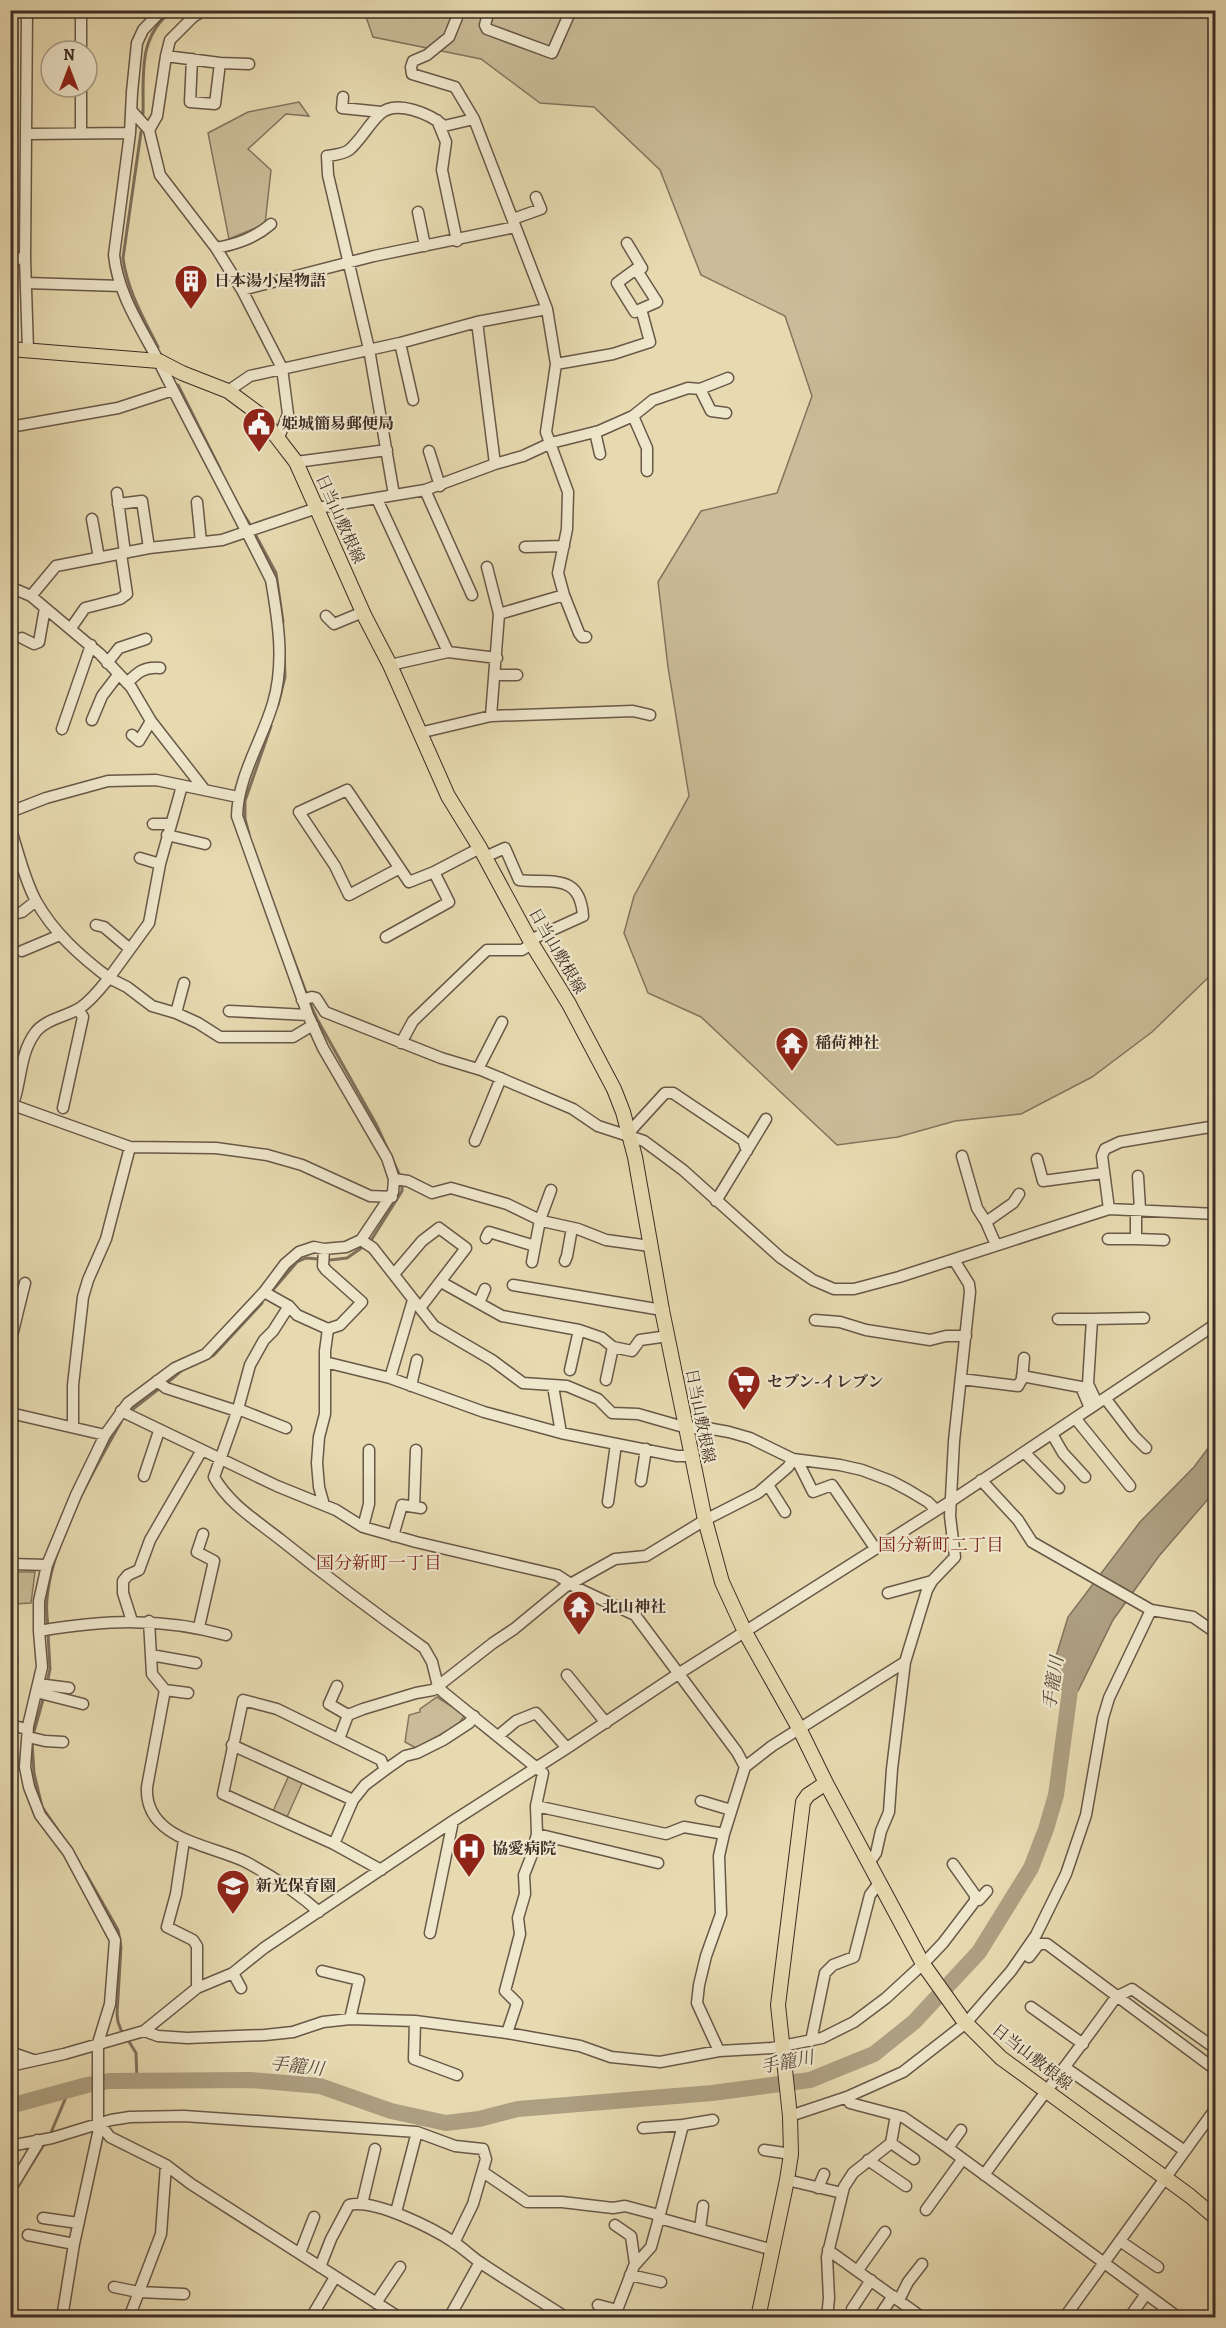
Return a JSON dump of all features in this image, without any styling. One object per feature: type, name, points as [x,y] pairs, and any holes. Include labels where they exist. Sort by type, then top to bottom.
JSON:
[{"type":"main road","name":"日当山敷根線","points":[[10,349],[159,361],[228,391],[259,414],[296,462],[448,796],[568,1004],[614,1089],[623,1112],[635,1157],[662,1310],[705,1520],[722,1582],[745,1632],[800,1730],[924,1966],[964,2022],[1001,2058],[1190,2196],[1215,2218]]},
{"type":"main road","points":[[758,2318],[791,2154],[790,2114],[778,2021],[779,1981],[804,1802],[808,1795],[826,1783]]},
{"type":"street","points":[[27,10],[25,258],[28,350]]},
{"type":"street","points":[[81,10],[81,39]]},
{"type":"street","points":[[149,130],[157,116],[170,40],[193,17],[204,10]]},
{"type":"street","points":[[460,10],[449,37],[427,55],[413,61],[412,74],[455,87],[474,118],[547,309],[556,364],[546,432],[568,492],[564,546],[558,573],[579,633],[582,637],[586,637]]},
{"type":"street","points":[[489,10],[485,24],[487,28],[552,53],[571,10]]},
{"type":"street","points":[[159,12],[143,30],[137,43],[130,133],[114,255],[121,286],[271,580],[276,608],[280,665],[273,705],[238,797],[237,816],[241,832],[307,998],[310,1020],[323,1048],[400,1180],[432,1193],[451,1188],[487,1198],[507,1204],[540,1220],[606,1240],[650,1246]]},
{"type":"street","points":[[166,56],[249,64]]},
{"type":"street","points":[[192,59],[190,102],[215,104],[220,63]]},
{"type":"street","points":[[343,97],[342,108],[381,112],[394,107],[412,110],[437,120],[444,126],[474,118]]},
{"type":"street","points":[[81,99],[81,133]]},
{"type":"street","points":[[131,110],[149,130],[160,175],[216,248],[242,290],[282,368],[288,414],[278,440]]},
{"type":"street","points":[[381,112],[348,152],[327,156],[328,175],[369,349],[394,495]]},
{"type":"street","points":[[437,120],[446,142],[442,170],[457,241]]},
{"type":"street","points":[[27,134],[130,133]]},
{"type":"street","points":[[242,290],[348,262],[457,241],[514,223],[541,209],[536,197]]},
{"type":"street","points":[[418,212],[425,246]]},
{"type":"street","points":[[216,248],[259,234],[271,224]]},
{"type":"street","points":[[627,243],[642,268],[636,269],[617,283],[634,312],[657,302],[636,269]]},
{"type":"street","points":[[10,259],[25,258]]},
{"type":"street","points":[[27,283],[121,286]]},
{"type":"street","points":[[228,391],[250,376],[400,343],[477,322],[547,309]]},
{"type":"street","points":[[556,364],[613,354],[650,342],[641,309]]},
{"type":"street","points":[[477,322],[495,464]]},
{"type":"street","points":[[400,343],[413,400]]},
{"type":"street","points":[[31,596],[56,566],[148,548],[222,540],[317,508],[440,486],[495,464],[523,456],[551,442],[595,432],[633,416],[653,400],[688,388],[700,390],[728,378]]},
{"type":"street","points":[[10,427],[118,408],[173,390]]},
{"type":"street","points":[[700,390],[711,411],[726,413]]},
{"type":"street","points":[[633,416],[647,447],[646,471]]},
{"type":"street","points":[[595,432],[600,454]]},
{"type":"street","points":[[296,462],[387,450]]},
{"type":"street","points":[[429,451],[440,486]]},
{"type":"street","points":[[425,490],[472,595]]},
{"type":"street","points":[[71,628],[85,608],[120,599],[126,594],[118,499],[142,501],[148,548]]},
{"type":"street","points":[[377,499],[448,652]]},
{"type":"street","points":[[197,501],[201,542]]},
{"type":"street","points":[[92,519],[99,558]]},
{"type":"street","points":[[525,547],[564,546]]},
{"type":"street","points":[[487,567],[499,614],[491,716]]},
{"type":"street","points":[[10,587],[31,596],[91,645],[126,683],[151,721],[204,789]]},
{"type":"street","points":[[499,614],[564,595]]},
{"type":"street","points":[[22,638],[34,644],[39,642],[45,608]]},
{"type":"street","points":[[326,616],[334,624],[363,612]]},
{"type":"street","points":[[107,663],[119,648],[147,639]]},
{"type":"street","points":[[62,729],[91,645]]},
{"type":"street","points":[[390,665],[448,652],[497,658]]},
{"type":"street","points":[[126,683],[140,670],[148,667],[160,668]]},
{"type":"street","points":[[92,720],[102,696],[118,675]]},
{"type":"street","points":[[496,675],[517,675]]},
{"type":"street","points":[[419,733],[491,716],[633,711],[650,715]]},
{"type":"street","points":[[132,735],[140,741],[151,721]]},
{"type":"street","points":[[10,812],[46,798],[108,782],[156,780],[238,797]]},
{"type":"street","points":[[182,786],[160,864],[149,923],[92,999],[78,1009],[43,1025],[34,1034],[26,1049],[12,1107],[130,1147],[216,1148],[267,1155],[302,1166],[370,1196],[392,1197]]},
{"type":"street","points":[[398,869],[349,895],[334,866],[299,813],[347,790],[398,869],[409,882],[482,853],[506,848],[519,880],[557,881],[574,888],[582,900],[583,916],[531,942],[522,950],[487,950],[413,1021],[401,1043]]},
{"type":"street","points":[[153,824],[205,844]]},
{"type":"street","points":[[10,827],[36,901],[60,934],[77,954],[152,1006],[198,1023],[219,1037],[293,1036],[310,1020]]},
{"type":"street","points":[[140,858],[160,864]]},
{"type":"street","points":[[386,937],[449,902],[434,872]]},
{"type":"street","points":[[10,915],[22,912],[36,901]]},
{"type":"street","points":[[96,925],[104,927],[130,949]]},
{"type":"street","points":[[22,951],[60,934]]},
{"type":"street","points":[[176,1013],[184,983]]},
{"type":"street","points":[[307,998],[316,998],[325,1012],[401,1043],[501,1078],[573,1109],[598,1126],[644,1141],[657,1149],[781,1258],[813,1280],[834,1289],[854,1289],[954,1260],[1109,1209],[1215,1215]]},
{"type":"street","points":[[229,1011],[252,1007],[310,1020]]},
{"type":"street","points":[[63,1108],[83,1017],[78,1009]]},
{"type":"street","points":[[478,1069],[502,1022]]},
{"type":"street","points":[[475,1141],[501,1078]]},
{"type":"street","points":[[628,1136],[665,1094],[673,1093],[743,1140],[747,1151]]},
{"type":"street","points":[[716,1201],[766,1119]]},
{"type":"street","points":[[1109,1209],[1103,1173],[1103,1153],[1112,1145],[1215,1126]]},
{"type":"street","points":[[73,1427],[73,1385],[83,1297],[106,1239],[130,1147]]},
{"type":"street","points":[[963,1156],[977,1209],[986,1222],[996,1245]]},
{"type":"street","points":[[1037,1160],[1042,1181],[1103,1173]]},
{"type":"street","points":[[1136,1239],[1138,1176]]},
{"type":"street","points":[[62,2318],[74,2244],[99,2123],[98,2043],[111,2004],[115,1940],[68,1852],[40,1815],[29,1787],[25,1767],[28,1733],[42,1667],[39,1601],[47,1565],[76,1495],[105,1435],[121,1411],[161,1384],[175,1368],[206,1354],[264,1292],[285,1264],[299,1252],[314,1247],[323,1251],[346,1247],[361,1240],[392,1197],[400,1180]]},
{"type":"street","points":[[532,1262],[540,1220],[551,1190]]},
{"type":"street","points":[[986,1222],[1013,1203],[1019,1194]]},
{"type":"street","points":[[390,1378],[416,1304],[441,1282],[466,1248],[439,1228],[422,1241],[394,1274]]},
{"type":"street","points":[[565,1260],[572,1228]]},
{"type":"street","points":[[486,1238],[489,1232],[535,1246]]},
{"type":"street","points":[[1108,1239],[1164,1240]]},
{"type":"street","points":[[361,1240],[373,1248],[434,1326],[492,1360],[523,1383],[567,1386],[598,1399],[612,1413],[638,1414],[687,1428],[707,1428],[740,1434],[795,1459],[852,1467],[877,1475],[908,1490],[928,1502],[936,1510]]},
{"type":"street","points":[[264,1292],[289,1306],[297,1315],[328,1329],[340,1325],[362,1302],[323,1266],[323,1251]]},
{"type":"street","points":[[869,1863],[876,1853],[881,1831],[889,1812],[891,1769],[906,1662],[927,1590],[932,1581],[956,1557],[950,1516],[954,1441],[966,1336],[969,1284],[954,1260]]},
{"type":"street","points":[[441,1282],[502,1316],[579,1330],[602,1338],[613,1347],[632,1351],[640,1340],[668,1336]]},
{"type":"street","points":[[10,1344],[14,1307],[25,1283]]},
{"type":"street","points":[[513,1284],[662,1310]]},
{"type":"street","points":[[479,1303],[486,1289]]},
{"type":"street","points":[[289,1306],[249,1365],[238,1410],[214,1477],[221,1489],[239,1506],[336,1584],[424,1648],[432,1662],[438,1686],[543,1773],[536,1806],[537,1834],[524,1875],[525,1894],[518,1918],[520,1934],[505,1991],[517,2003],[507,2033]]},
{"type":"street","points":[[1058,1319],[1144,1317]]},
{"type":"street","points":[[1092,1319],[1088,1384],[1097,1403]]},
{"type":"street","points":[[815,1320],[840,1322],[866,1330],[930,1340],[946,1336],[966,1336]]},
{"type":"street","points":[[10,2066],[64,2054],[144,2031],[197,1988],[233,1973],[264,1948],[453,1821],[678,1674],[951,1502],[1215,1324]]},
{"type":"street","points":[[324,1505],[319,1487],[317,1463],[319,1437],[325,1414],[325,1351],[328,1329]]},
{"type":"street","points":[[570,1370],[579,1330]]},
{"type":"street","points":[[606,1380],[613,1347]]},
{"type":"street","points":[[961,1379],[1018,1386],[1022,1376],[1024,1358]]},
{"type":"street","points":[[411,1386],[417,1360]]},
{"type":"street","points":[[326,1362],[390,1378],[484,1412],[561,1433],[677,1456],[691,1456]]},
{"type":"street","points":[[1022,1376],[1081,1387],[1146,1448]]},
{"type":"street","points":[[161,1384],[286,1428]]},
{"type":"street","points":[[553,1386],[561,1433]]},
{"type":"street","points":[[121,1411],[221,1460],[324,1505],[363,1527],[557,1575],[572,1585],[635,1616],[737,1752],[745,1767]]},
{"type":"street","points":[[10,1413],[105,1435]]},
{"type":"street","points":[[1075,1418],[1130,1486]]},
{"type":"street","points":[[144,1476],[159,1431]]},
{"type":"street","points":[[1052,1434],[1063,1453],[1085,1477]]},
{"type":"street","points":[[608,1502],[616,1444]]},
{"type":"street","points":[[640,1481],[646,1449]]},
{"type":"street","points":[[132,1621],[123,1593],[123,1581],[128,1575],[139,1570],[150,1540],[202,1450]]},
{"type":"street","points":[[363,1527],[369,1504],[369,1450]]},
{"type":"street","points":[[393,1536],[402,1505],[417,1508],[416,1450]]},
{"type":"street","points":[[1025,1453],[1059,1488]]},
{"type":"street","points":[[339,1738],[348,1715],[416,1693],[431,1691],[514,1629],[565,1587],[615,1559],[646,1556],[705,1520],[758,1493],[795,1459]]},
{"type":"street","points":[[795,1459],[813,1492],[832,1485],[875,1548]]},
{"type":"street","points":[[981,1480],[1018,1520],[1032,1542],[1149,1609],[1193,1617],[1215,1633]]},
{"type":"street","points":[[768,1485],[785,1512]]},
{"type":"street","points":[[199,1628],[214,1562],[197,1552],[203,1534]]},
{"type":"street","points":[[10,1564],[47,1565]]},
{"type":"street","points":[[888,1593],[932,1581]]},
{"type":"street","points":[[790,2114],[847,2097],[903,2072],[964,2022],[1011,1971],[1036,1935],[1066,1874],[1086,1815],[1103,1718],[1109,1698],[1149,1609]]},
{"type":"street","points":[[40,1630],[149,1621],[199,1628],[226,1635]]},
{"type":"street","points":[[149,1621],[153,1676],[165,1690],[188,1693]]},
{"type":"street","points":[[151,1655],[196,1663]]},
{"type":"street","points":[[719,2051],[696,2003],[706,1956],[720,1921],[722,1900],[719,1856],[745,1767],[772,1746],[906,1662]]},
{"type":"street","points":[[567,1674],[606,1723]]},
{"type":"street","points":[[337,1686],[329,1704],[348,1715]]},
{"type":"street","points":[[38,1688],[52,1691],[83,1704]]},
{"type":"street","points":[[52,1691],[69,1688]]},
{"type":"street","points":[[165,1690],[153,1749],[147,1795],[154,1815],[184,1840],[247,1863],[297,1893],[319,1912]]},
{"type":"street","points":[[381,1870],[334,1844],[223,1794],[243,1700],[277,1709],[339,1738],[381,1760],[385,1770]]},
{"type":"street","points":[[498,1736],[516,1720],[536,1713],[567,1748]]},
{"type":"street","points":[[334,1844],[353,1800],[365,1785],[405,1756],[417,1753],[443,1740],[469,1723],[474,1716]]},
{"type":"street","points":[[10,1725],[45,1741],[63,1742]]},
{"type":"street","points":[[232,1745],[353,1800]]},
{"type":"street","points":[[701,1801],[731,1810]]},
{"type":"street","points":[[536,1806],[666,1834],[684,1827],[724,1834]]},
{"type":"street","points":[[430,1934],[453,1821]]},
{"type":"street","points":[[537,1834],[658,1863]]},
{"type":"street","points":[[184,1840],[176,1894],[167,1927],[193,1940],[197,1946],[197,1988]]},
{"type":"street","points":[[953,1864],[975,1895],[975,1901]]},
{"type":"street","points":[[811,2041],[825,1973],[833,1965],[854,1957],[870,1895],[879,1883]]},
{"type":"street","points":[[144,2031],[158,2036],[187,2038],[265,2035],[293,2032],[323,2022],[350,2019],[415,2021],[507,2033],[580,2046],[611,2057],[660,2062],[719,2051],[782,2050],[822,2038],[854,2022],[886,1998],[924,1966],[975,1901],[987,1891]]},
{"type":"street","points":[[1011,1971],[1017,1971],[1039,1944],[1047,1944],[1215,2070]]},
{"type":"street","points":[[322,1971],[359,1980],[350,2019]]},
{"type":"street","points":[[233,1973],[241,1988]]},
{"type":"street","points":[[984,2175],[1066,2068],[1116,1997],[1132,1989],[1215,2049]]},
{"type":"street","points":[[1031,2007],[1083,2044]]},
{"type":"street","points":[[415,2021],[414,2059],[457,2075]]},
{"type":"street","points":[[10,2052],[33,2060]]},
{"type":"street","points":[[1066,2068],[1185,2151]]},
{"type":"street","points":[[847,2097],[850,2103],[903,2117],[1179,2318]]},
{"type":"street","points":[[1064,2318],[1215,2108]]},
{"type":"street","points":[[827,2318],[828,2250],[842,2193],[850,2176],[891,2143],[896,2115]]},
{"type":"street","points":[[10,2146],[130,2117],[183,2116],[417,2132],[455,2146],[483,2149],[486,2158],[483,2172],[473,2204],[454,2242]]},
{"type":"street","points":[[644,2128],[713,2120]]},
{"type":"street","points":[[99,2123],[110,2137],[166,2165],[191,2184],[400,2318]]},
{"type":"street","points":[[598,2305],[615,2314],[635,2264],[651,2247],[683,2125]]},
{"type":"street","points":[[948,2148],[961,2130]]},
{"type":"street","points":[[396,2212],[417,2132]]},
{"type":"street","points":[[10,2190],[37,2145],[44,2139]]},
{"type":"street","points":[[891,2143],[914,2159]]},
{"type":"street","points":[[362,2204],[375,2149]]},
{"type":"street","points":[[764,2150],[791,2154]]},
{"type":"street","points":[[868,2160],[906,2186]]},
{"type":"street","points":[[927,2210],[962,2160]]},
{"type":"street","points":[[129,2318],[161,2234],[166,2165]]},
{"type":"street","points":[[483,2172],[527,2202],[562,2202],[613,2208],[625,2206],[773,2250]]},
{"type":"street","points":[[818,2188],[824,2174]]},
{"type":"street","points":[[787,2180],[842,2193]]},
{"type":"street","points":[[401,2190],[413,2193]]},
{"type":"street","points":[[320,2267],[331,2239],[349,2205],[362,2204],[396,2212],[454,2242],[480,2262],[567,2318]]},
{"type":"street","points":[[700,2229],[703,2206]]},
{"type":"street","points":[[300,2253],[314,2217]]},
{"type":"street","points":[[43,2218],[78,2223]]},
{"type":"street","points":[[615,2225],[631,2236],[635,2264]]},
{"type":"street","points":[[858,2270],[885,2232]]},
{"type":"street","points":[[28,2235],[74,2244]]},
{"type":"street","points":[[1120,2241],[1158,2266]]},
{"type":"street","points":[[828,2250],[923,2318]]},
{"type":"street","points":[[449,2318],[480,2262]]},
{"type":"street","points":[[878,2318],[922,2264]]},
{"type":"street","points":[[376,2303],[400,2267]]},
{"type":"street","points":[[630,2275],[661,2282]]},
{"type":"street","points":[[312,2316],[335,2277]]},
{"type":"street","points":[[852,2309],[871,2280]]},
{"type":"street","points":[[114,2287],[138,2292],[184,2294]]},
{"type":"street","points":[[1130,2318],[1146,2294]]},
{"type":"shaded area","points":[[364,11],[1215,11],[1215,971],[1152,1032],[1092,1077],[1021,1114],[955,1121],[898,1137],[837,1145],[701,1017],[648,993],[624,933],[634,896],[689,796],[668,667],[658,582],[701,511],[777,493],[812,396],[785,316],[701,275],[660,170],[594,107],[540,103],[481,59],[373,37]]},
{"type":"shaded area","points":[[299,102],[309,116],[286,114],[248,149],[271,170],[265,224],[229,239],[208,133],[248,112]]},
{"type":"shaded area","points":[[11,1572],[35,1572],[31,1603],[14,1604],[18,1662],[11,1692]]},
{"type":"shaded area","points":[[437,1697],[465,1715],[458,1725],[416,1748],[405,1742],[409,1715],[420,1712],[420,1709]]},
{"type":"shaded area","points":[[290,1773],[304,1779],[287,1817],[273,1811]]},
{"type":"water","points":[[1215,1439],[1215,1491],[1159,1556],[1113,1620],[1078,1691],[1046,1689],[1068,1617],[1140,1522],[1194,1467]]},
{"type":"waterway","points":[[143,114],[143,71],[148,44],[161,21],[173,10]]},
{"type":"waterway","points":[[141,132],[123,258],[132,293],[158,347]]},
{"type":"waterway","points":[[178,385],[220,469]]},
{"type":"waterway","points":[[239,507],[251,526]]},
{"type":"waterway","points":[[255,534],[276,573],[283,622]]},
{"type":"waterway","points":[[278,705],[285,677],[284,647]]},
{"type":"waterway","points":[[249,834],[245,819],[245,801],[271,726]]},
{"type":"waterway","points":[[286,939],[307,995]]},
{"type":"waterway","points":[[309,1001],[376,1124],[400,1176]]},
{"type":"waterway","points":[[272,1291],[297,1262],[306,1258],[330,1260],[347,1258],[370,1242],[402,1191],[402,1182]]},
{"type":"waterway","points":[[209,1358],[262,1303]]},
{"type":"waterway","points":[[166,1384],[181,1371]]},
{"type":"waterway","points":[[133,1409],[160,1388]]},
{"type":"waterway","points":[[48,1627],[47,1599],[50,1577],[65,1531],[121,1422]]},
{"type":"waterway","points":[[47,1683],[50,1669],[48,1633]]},
{"type":"waterway","name":"手籠川","points":[[10,2106],[109,2081],[250,2080],[320,2086],[391,2111],[446,2123],[479,2119],[518,2109],[712,2093],[810,2080],[874,2054],[914,2022],[979,1952],[1031,1868],[1056,1795],[1073,1668]]},
{"type":"waterway","points":[[33,1735],[44,1696]]},
{"type":"waterway","points":[[32,1742],[34,1773],[42,1807],[62,1836]]},
{"type":"waterway","points":[[85,1872],[118,1930],[121,1947],[117,2014],[123,2035]]},
{"type":"waterway","points":[[128,2040],[136,2053],[137,2080]]},
{"type":"waterway","points":[[50,2135],[69,2090]]},
{"type":"waterway","points":[[10,2199],[46,2141]]},
{"type":"place","name":"日本湯小屋物語","points":[[191,310]]},
{"type":"place","name":"姫城簡易郵便局","points":[[259,453]]},
{"type":"place","name":"稲荷神社","points":[[792,1072]]},
{"type":"place","name":"セブン-イレブン","points":[[744,1411]]},
{"type":"place","name":"北山神社","points":[[579,1636]]},
{"type":"place","name":"協愛病院","points":[[469,1878]]},
{"type":"place","name":"新光保育園","points":[[233,1915]]},
{"type":"district","name":"国分新町二丁目","points":[[941,1545]]},
{"type":"district","name":"国分新町一丁目","points":[[379,1563]]}]
